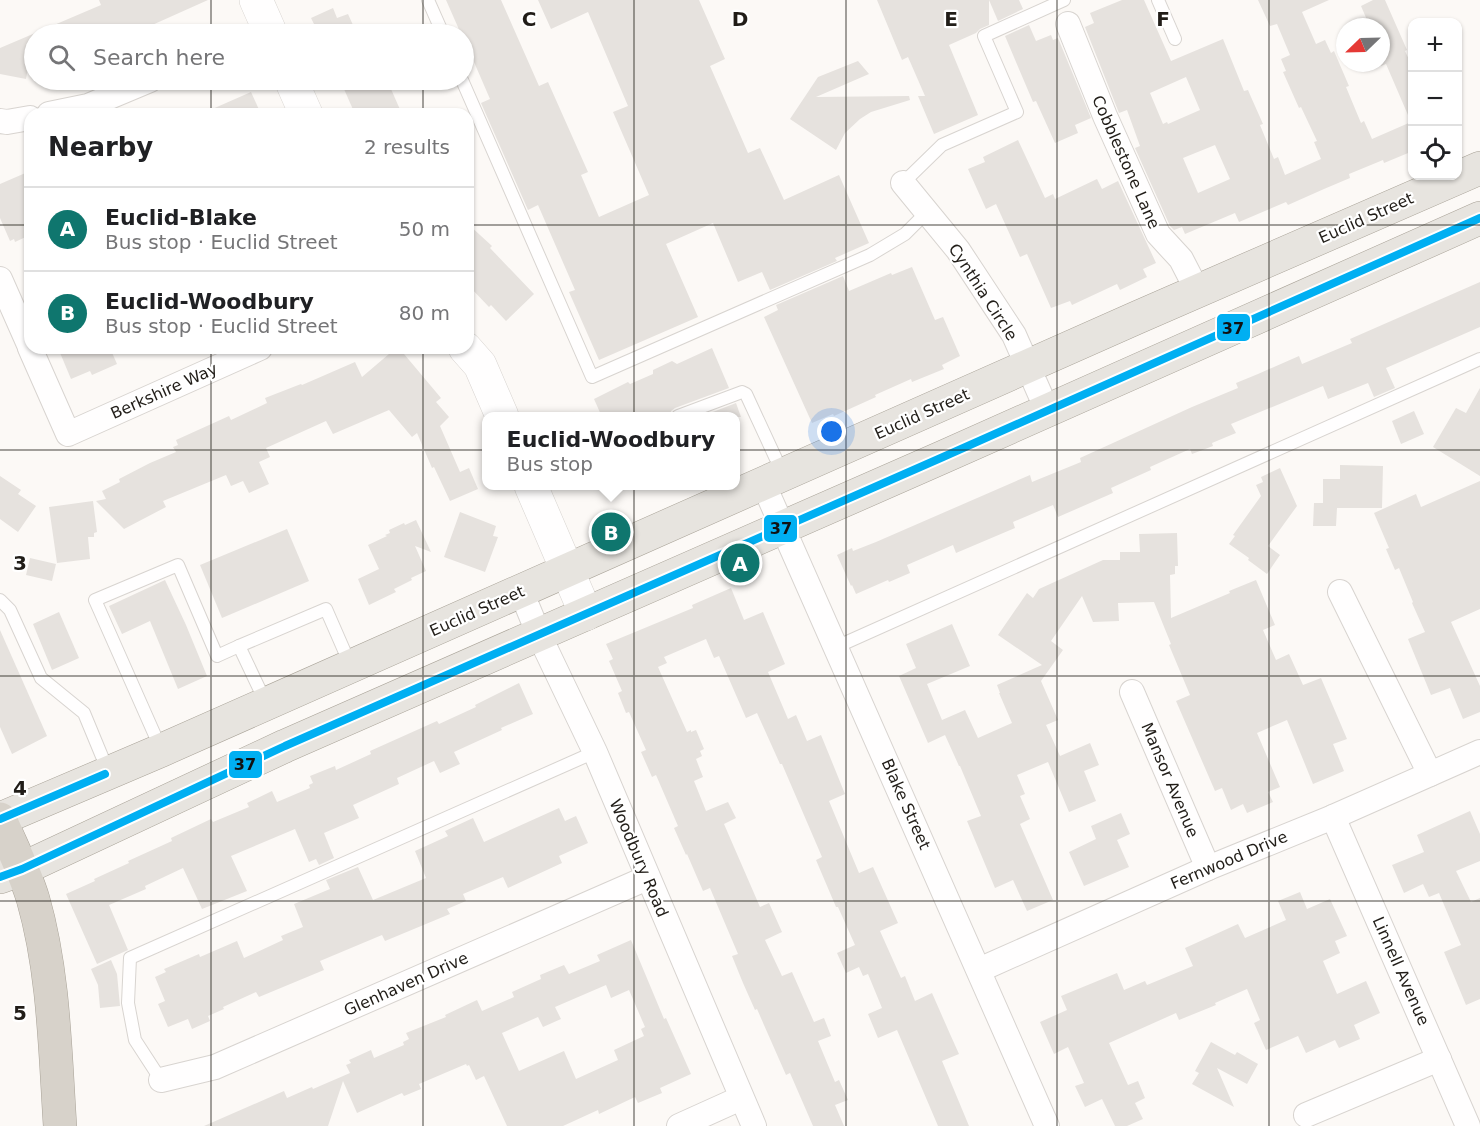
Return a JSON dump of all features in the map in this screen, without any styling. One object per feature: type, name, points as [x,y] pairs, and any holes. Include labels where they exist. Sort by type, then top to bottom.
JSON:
[{"type":"highway","points":[[0,819],[11,873],[33,898],[45,951],[60,1126]]},
{"type":"main road","name":"Euclid Street","points":[[0,819],[162,750],[1480,168]]},
{"type":"main road","points":[[11,873],[285,746],[1480,218]]},
{"type":"main road","points":[[266,704],[285,746]]},
{"type":"street","name":"Cobblestone Lane","points":[[1068,24],[1105,116],[1158,234],[1181,259],[1198,292]]},
{"type":"street","points":[[78,108],[126,90]]},
{"type":"street","points":[[295,90],[303,108]]},
{"type":"street","points":[[0,121],[24,119]]},
{"type":"street","name":"Cynthia Circle","points":[[903,183],[958,250],[1014,335],[1047,410]]},
{"type":"street","points":[[0,279],[24,334]]},
{"type":"street","name":"Berkshire Way","points":[[33,354],[68,434],[247,354]]},
{"type":"street","points":[[470,354],[480,365],[500,412]]},
{"type":"street","name":"Blake Street","points":[[773,479],[783,527],[1047,1126]]},
{"type":"street","points":[[533,490],[586,614]]},
{"type":"street","name":"Woodbury Road","points":[[521,591],[595,753],[754,1126]]},
{"type":"street","points":[[1340,592],[1430,774]]},
{"type":"street","name":"Mansor Avenue","points":[[1132,692],[1208,868]]},
{"type":"street","name":"Fernwood Drive","points":[[979,970],[1208,868],[1333,817],[1480,752]]},
{"type":"street","name":"Linnell Avenue","points":[[1333,817],[1468,1126]]},
{"type":"street","name":"Glenhaven Drive","points":[[161,1080],[215,1067],[647,878]]},
{"type":"street","points":[[1306,1115],[1439,1059]]},
{"type":"street","points":[[679,1126],[741,1098]]},
{"type":"lane","points":[[428,0],[439,24]]},
{"type":"lane","points":[[903,183],[942,145],[1017,112],[984,36],[1064,0]]},
{"type":"lane","points":[[1158,0],[1175,39]]},
{"type":"lane","points":[[466,90],[592,377],[870,255],[905,234],[927,212]]},
{"type":"lane","points":[[836,647],[1480,359]]},
{"type":"lane","points":[[691,412],[742,392],[746,394],[773,479]]},
{"type":"lane","points":[[162,750],[95,600],[178,565],[217,656],[326,609],[351,666]]},
{"type":"lane","points":[[0,600],[10,610],[41,678],[84,713],[109,772]]},
{"type":"lane","points":[[239,646],[266,704]]},
{"type":"lane","points":[[161,1080],[135,1040],[128,1003],[130,958],[595,753]]},
{"type":"building","points":[[99,0],[208,0],[154,24],[56,24],[101,5]]},
{"type":"building","points":[[446,0],[501,0],[539,86],[548,82],[588,172],[581,175],[599,217],[649,195],[613,112],[628,106],[588,12],[551,29],[538,0],[699,0],[725,59],[710,66],[748,153],[760,148],[784,200],[839,175],[869,243],[835,258],[837,261],[770,290],[762,272],[738,282],[713,223],[666,244],[698,317],[599,360],[569,292],[575,290],[538,205],[528,210],[481,103],[490,99],[474,62],[474,24],[457,24]]},
{"type":"building","points":[[877,0],[989,0],[989,25],[949,45],[978,115],[934,134],[918,96],[925,96],[908,57],[902,60]]},
{"type":"building","points":[[989,0],[1019,0],[1023,9],[998,21]]},
{"type":"building","points":[[1122,0],[1144,0],[1171,61],[1223,39],[1244,91],[1248,90],[1263,124],[1260,125],[1274,159],[1278,157],[1285,175],[1321,159],[1314,142],[1317,141],[1283,72],[1286,71],[1281,59],[1290,55],[1277,24],[1270,26],[1258,0],[1329,0],[1302,12],[1316,44],[1325,40],[1331,53],[1334,51],[1336,72],[1343,72],[1349,86],[1346,87],[1361,123],[1364,121],[1372,139],[1408,123],[1408,153],[1384,163],[1383,160],[1349,174],[1350,178],[1288,205],[1286,202],[1239,222],[1235,213],[1185,234],[1182,227],[1174,230],[1170,226],[1135,148],[1140,146],[1127,110],[1119,113],[1085,27],[1094,23],[1090,13]],"holes":[[[1186,77],[1200,110],[1163,124],[1150,93]],[[1215,145],[1230,179],[1198,193],[1183,158]]]},
{"type":"building","points":[[1373,0],[1385,0],[1407,50],[1405,51],[1408,57],[1408,115],[1389,72],[1390,18],[1366,18],[1361,6]]},
{"type":"building","points":[[333,8],[337,18],[348,14],[352,24],[314,24],[311,18]]},
{"type":"building","points":[[1029,25],[1036,41],[1051,35],[1053,40],[1058,38],[1091,118],[1075,125],[1078,133],[1055,143],[1036,101],[1033,102],[1005,36]]},
{"type":"building","points":[[24,38],[24,79],[0,74],[0,48]]},
{"type":"building","points":[[858,61],[869,74],[816,97],[909,96],[910,100],[871,112],[860,119],[845,133],[836,150],[790,119],[818,77]]},
{"type":"building","points":[[344,90],[391,90],[399,108],[352,108]]},
{"type":"building","points":[[251,92],[258,108],[215,108]]},
{"type":"building","points":[[1018,140],[1045,198],[1053,194],[1055,199],[1097,179],[1102,189],[1118,181],[1156,263],[1143,269],[1147,277],[1120,290],[1117,284],[1072,305],[1070,301],[1051,308],[1027,254],[1020,257],[996,204],[986,209],[968,169],[985,162],[983,157]]},
{"type":"building","points":[[24,174],[24,238],[15,242],[14,239],[10,241],[0,218],[0,184]]},
{"type":"building","points":[[474,230],[492,246],[490,248],[534,294],[506,321],[491,305],[489,307],[474,291]]},
{"type":"building","points":[[912,267],[935,320],[943,317],[960,356],[942,365],[944,369],[912,382],[911,379],[834,416],[833,414],[812,423],[764,317],[778,310],[776,305],[843,276],[849,291],[891,273],[892,275]]},
{"type":"building","points":[[1480,282],[1480,327],[1386,368],[1395,388],[1374,397],[1368,383],[1328,399],[1323,386],[1231,424],[1236,433],[1212,443],[1213,446],[1192,454],[1190,449],[1150,467],[1151,470],[1111,488],[1113,493],[1058,517],[1053,505],[1013,522],[1015,528],[956,553],[953,545],[907,565],[910,573],[889,582],[888,580],[856,594],[851,586],[837,555],[852,548],[853,551],[876,542],[1030,475],[1032,482],[1081,462],[1080,458],[1238,388],[1236,383],[1299,356],[1302,364],[1352,343],[1350,339]]},
{"type":"building","points":[[712,348],[729,388],[675,408],[671,412],[600,412],[594,399],[628,382],[630,384],[653,374],[653,370],[672,361],[677,364]]},
{"type":"building","points":[[61,354],[113,354],[117,364],[92,375],[90,371],[71,379]]},
{"type":"building","points":[[389,354],[404,354],[441,398],[436,402],[449,417],[440,426],[460,472],[469,468],[478,489],[450,501],[417,433],[412,437],[389,410],[333,434],[326,421],[266,448],[270,457],[259,462],[269,484],[249,493],[243,481],[231,486],[226,475],[163,501],[166,507],[124,529],[96,501],[106,499],[102,491],[120,482],[119,479],[176,452],[173,447],[178,445],[176,440],[229,416],[231,420],[267,403],[265,398],[355,362],[362,377]]},
{"type":"building","points":[[1480,388],[1480,476],[1433,447],[1456,408],[1466,413]]},
{"type":"building","points":[[736,403],[739,412],[713,412]]},
{"type":"building","points":[[1414,411],[1424,434],[1401,444],[1392,421]]},
{"type":"building","points":[[1340,465],[1383,466],[1382,508],[1337,508],[1336,526],[1313,526],[1314,503],[1323,503],[1323,479],[1340,479]]},
{"type":"building","points":[[1280,468],[1297,506],[1268,546],[1280,555],[1267,574],[1229,544],[1261,496],[1256,485],[1263,482],[1261,477]]},
{"type":"building","points":[[0,476],[21,490],[18,494],[36,506],[18,532],[0,519]]},
{"type":"building","points":[[1480,481],[1480,609],[1451,622],[1480,686],[1480,712],[1463,719],[1450,688],[1431,695],[1408,639],[1425,632],[1399,568],[1395,570],[1386,549],[1389,548],[1374,513],[1416,494],[1421,507]]},
{"type":"building","points":[[93,501],[97,532],[94,533],[94,537],[88,537],[90,559],[57,563],[49,507]]},
{"type":"building","points":[[460,512],[496,526],[493,536],[498,537],[485,572],[444,557]]},
{"type":"building","points":[[416,520],[431,552],[415,546],[426,571],[394,589],[396,592],[369,605],[358,579],[379,569],[368,545],[387,536],[385,535],[390,533],[389,530]]},
{"type":"building","points":[[287,529],[309,581],[222,618],[200,565]]},
{"type":"building","points":[[1177,533],[1178,566],[1175,566],[1175,574],[1170,575],[1171,618],[1256,580],[1275,625],[1263,630],[1276,660],[1289,654],[1303,685],[1321,678],[1347,739],[1333,744],[1344,771],[1313,784],[1287,720],[1257,733],[1280,787],[1268,792],[1273,802],[1247,813],[1243,804],[1231,810],[1222,788],[1215,791],[1176,701],[1190,695],[1154,602],[1118,603],[1119,621],[1093,622],[1082,596],[1051,641],[1063,650],[1041,681],[1058,720],[1046,725],[1060,756],[1090,743],[1099,765],[1084,771],[1096,801],[1069,812],[1048,762],[1017,775],[1025,794],[1020,796],[1030,819],[1020,824],[1053,900],[1027,911],[1013,880],[995,888],[967,821],[981,816],[945,735],[928,743],[899,676],[916,668],[906,644],[952,624],[970,666],[927,684],[942,720],[965,710],[978,738],[1012,723],[997,685],[1042,665],[998,635],[1027,593],[1033,598],[1039,589],[1103,560],[1120,560],[1120,552],[1140,552],[1139,534]]},
{"type":"building","points":[[30,558],[56,564],[52,581],[26,575]]},
{"type":"building","points":[[165,580],[207,676],[178,689],[150,621],[122,634],[109,606]]},
{"type":"building","points":[[731,588],[744,620],[763,612],[785,664],[768,672],[788,719],[796,715],[807,741],[821,735],[845,794],[829,801],[859,873],[873,867],[898,923],[880,931],[901,978],[905,976],[915,1001],[932,993],[959,1054],[942,1061],[969,1126],[938,1126],[897,1030],[878,1038],[868,1014],[882,1008],[868,974],[863,976],[859,967],[846,973],[837,953],[855,945],[816,860],[822,857],[782,764],[757,713],[746,718],[719,656],[714,658],[706,639],[664,657],[667,663],[658,667],[687,732],[696,730],[704,749],[700,751],[702,756],[696,759],[703,777],[694,781],[706,811],[728,802],[736,818],[724,824],[760,907],[769,903],[782,932],[765,940],[782,976],[792,972],[814,1022],[824,1018],[831,1036],[818,1041],[835,1082],[839,1080],[848,1100],[835,1105],[844,1126],[813,1126],[790,1073],[786,1075],[743,983],[732,956],[738,954],[710,888],[703,891],[674,828],[678,826],[656,775],[652,777],[641,752],[646,750],[618,693],[622,691],[609,661],[613,659],[606,644],[693,608],[692,605]]},
{"type":"building","points":[[59,612],[79,658],[52,670],[33,624]]},
{"type":"building","points":[[0,630],[47,736],[12,754],[0,727]]},
{"type":"building","points":[[519,683],[533,714],[454,752],[460,764],[440,773],[434,761],[397,778],[399,784],[353,805],[359,818],[324,833],[334,858],[319,865],[316,859],[309,862],[295,829],[231,856],[247,891],[202,909],[183,868],[145,886],[146,889],[109,905],[128,950],[97,964],[66,894],[172,841],[171,838],[211,819],[213,822],[249,807],[247,803],[272,791],[277,802],[310,788],[309,785],[313,783],[310,776],[335,766],[336,770],[371,754],[370,751],[437,721],[439,724],[476,707],[475,705]]},
{"type":"building","points":[[559,808],[565,821],[576,816],[588,843],[559,856],[562,863],[508,888],[503,877],[463,894],[466,901],[447,909],[450,914],[385,941],[382,935],[320,961],[324,970],[259,997],[256,992],[223,1007],[224,1009],[208,1016],[210,1021],[192,1029],[188,1019],[168,1027],[158,1004],[165,1001],[155,977],[166,972],[164,969],[237,941],[244,958],[283,940],[281,936],[303,927],[294,904],[330,889],[326,880],[358,867],[373,900],[426,878],[415,851],[448,836],[445,831],[473,818],[484,842]]},
{"type":"building","points":[[1470,811],[1480,834],[1480,861],[1456,871],[1471,902],[1480,898],[1480,999],[1466,1005],[1444,952],[1461,945],[1439,893],[1429,897],[1423,884],[1404,893],[1392,865],[1424,852],[1417,835]]},
{"type":"building","points":[[1121,813],[1130,834],[1117,840],[1129,867],[1084,886],[1069,852],[1096,839],[1091,826]]},
{"type":"building","points":[[1300,892],[1307,909],[1330,899],[1347,936],[1335,941],[1340,953],[1323,961],[1337,994],[1366,981],[1380,1013],[1354,1025],[1360,1039],[1339,1048],[1335,1040],[1306,1053],[1298,1036],[1266,1050],[1254,1023],[1260,1020],[1247,989],[1179,1020],[1176,1013],[1109,1043],[1128,1085],[1138,1081],[1145,1098],[1135,1103],[1143,1119],[1127,1126],[1115,1126],[1102,1099],[1085,1107],[1075,1086],[1084,1083],[1068,1047],[1054,1054],[1040,1022],[1067,1010],[1061,996],[1117,973],[1124,990],[1145,981],[1147,985],[1193,966],[1185,948],[1238,924],[1245,938],[1286,920],[1278,901]]},
{"type":"building","points":[[631,940],[664,1019],[666,1018],[691,1074],[660,1088],[662,1093],[638,1103],[635,1097],[599,1114],[598,1110],[563,1126],[507,1126],[484,1076],[476,1080],[469,1065],[466,1064],[419,1084],[421,1089],[404,1096],[402,1093],[357,1113],[343,1081],[328,1126],[204,1126],[284,1091],[287,1098],[350,1073],[346,1065],[351,1063],[349,1060],[371,1050],[374,1058],[404,1045],[403,1042],[409,1039],[406,1033],[446,1017],[445,1015],[477,1000],[482,1011],[514,997],[512,992],[541,979],[540,975],[564,965],[569,974],[600,961],[597,955]],"holes":[[[606,985],[611,998],[629,990],[645,1027],[641,1029],[644,1036],[614,1050],[618,1060],[576,1079],[564,1051],[519,1071],[502,1033],[538,1017],[543,1027],[561,1019],[555,1007]]]},
{"type":"building","points":[[111,960],[117,974],[120,1006],[100,1008],[98,985],[91,969]]},
{"type":"building","points":[[1211,1042],[1235,1055],[1237,1052],[1258,1064],[1247,1084],[1217,1068],[1234,1107],[1192,1084],[1199,1073],[1195,1071]]},
{"type":"transit line","name":"37","points":[[0,877],[22,869],[285,746],[1480,218]]},
{"type":"transit line","name":"37","points":[[0,819],[105,774]]},
{"type":"place","name":"Euclid-Woodbury","points":[[611,532]]},
{"type":"place","name":"Euclid-Blake","points":[[740,563]]}]
